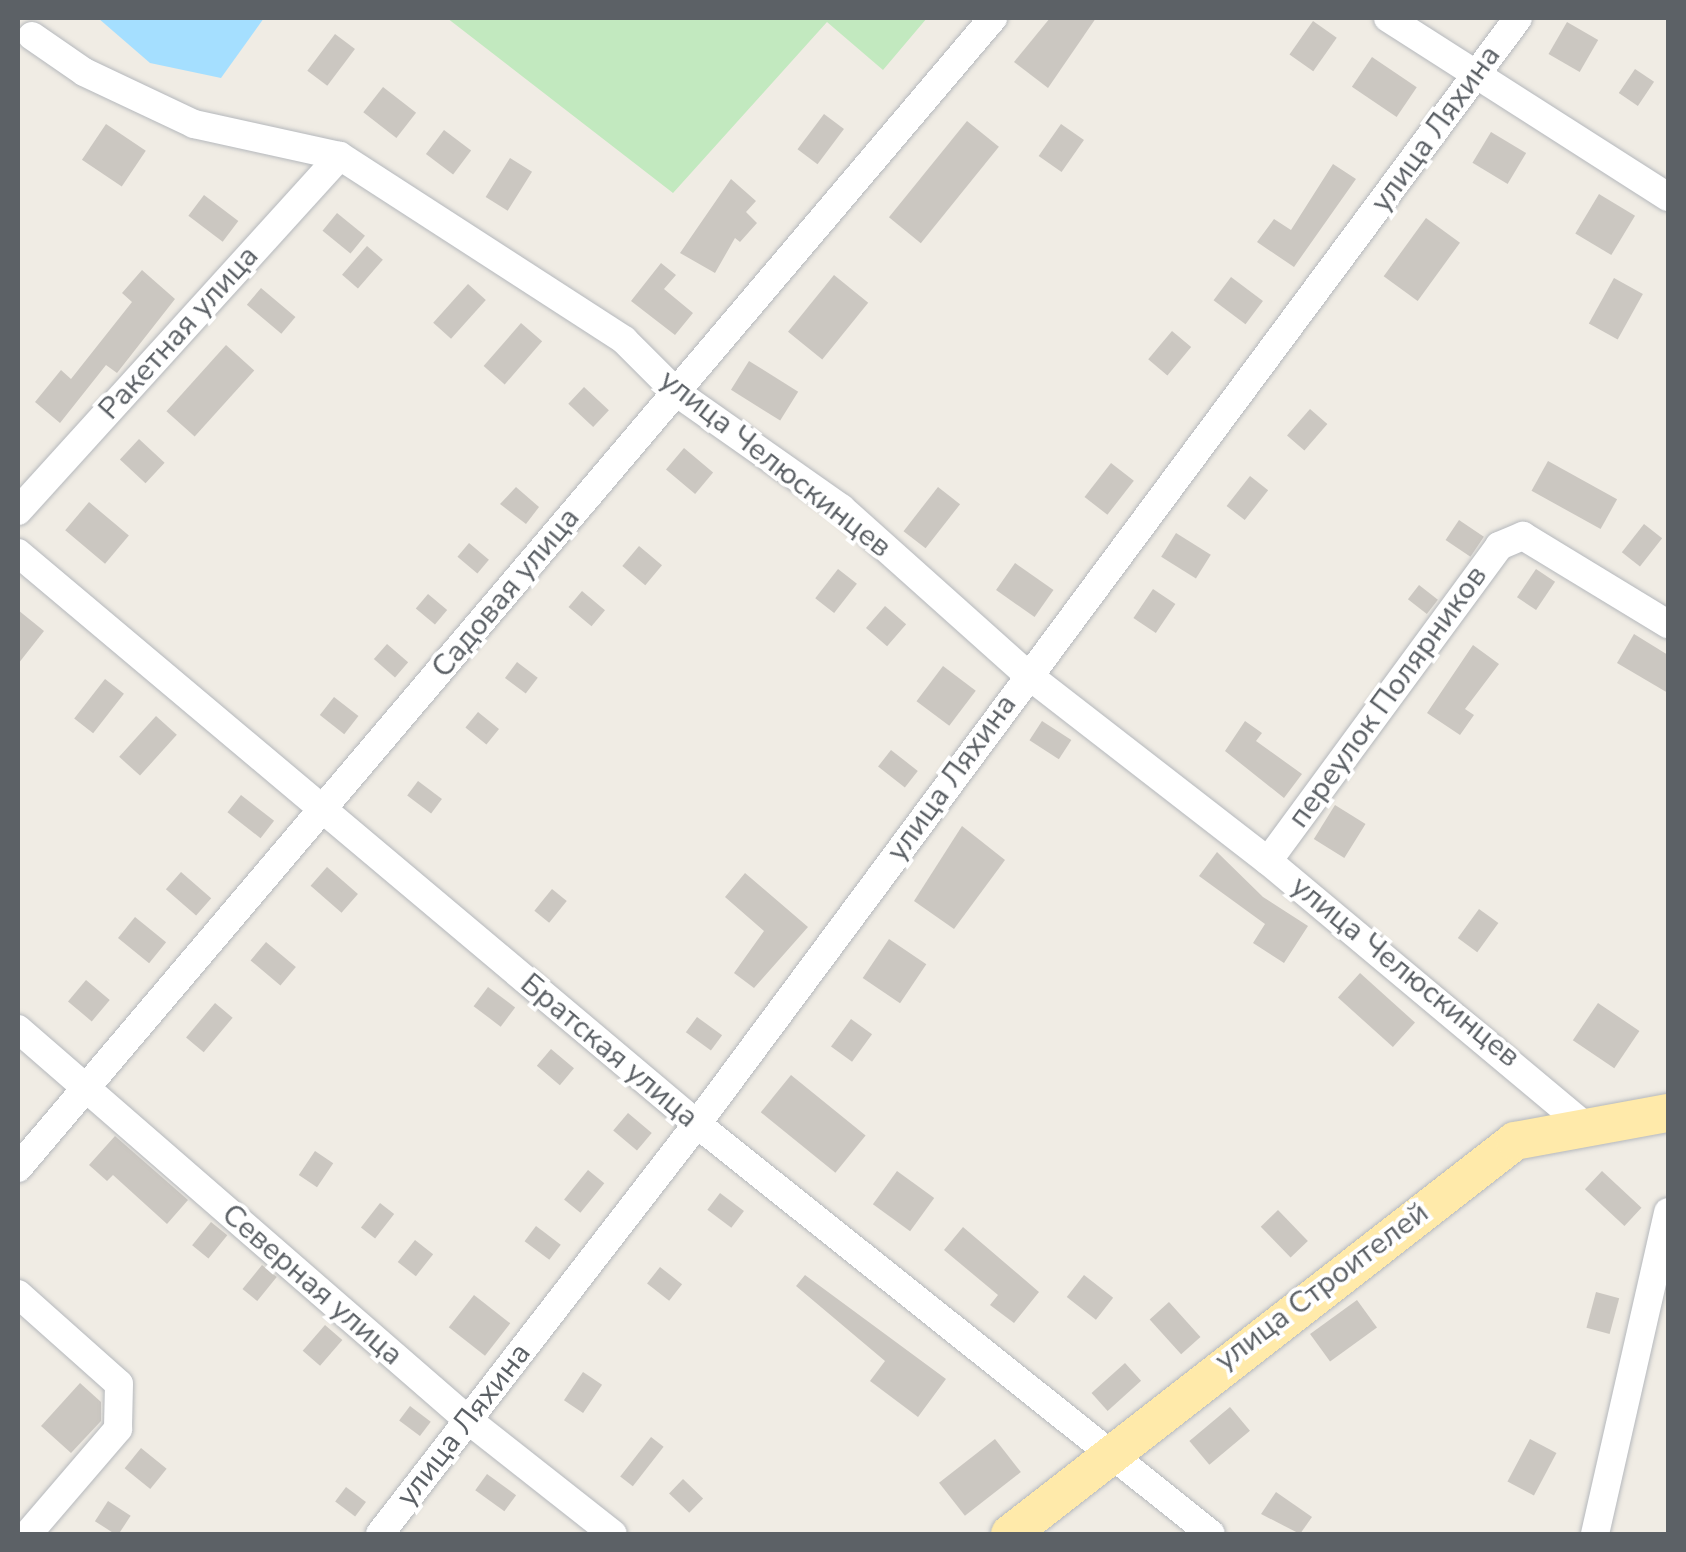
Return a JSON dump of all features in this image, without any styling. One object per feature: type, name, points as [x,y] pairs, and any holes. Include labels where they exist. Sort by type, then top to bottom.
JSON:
[{"type":"main road","name":"улица Строителей","points":[[1010,1534],[1106,1452],[1514,1141],[1668,1113]]},
{"type":"street","name":"Садовая улица","points":[[18,1168],[993,18]]},
{"type":"street","points":[[1388,18],[1668,197]]},
{"type":"street","name":"улица Ляхина","points":[[380,1534],[698,1124],[1518,18]]},
{"type":"street","name":"улица Челюскинцев","points":[[24,36],[84,72],[194,124],[340,156],[624,340],[676,392],[841,508],[1028,675],[1268,860],[1586,1128]]},
{"type":"street","name":"Ракетная улица","points":[[18,511],[340,156]]},
{"type":"street","name":"переулок Полярников","points":[[1268,860],[1499,546],[1522,536],[1668,624]]},
{"type":"street","name":"Братская улица","points":[[18,553],[698,1124],[1211,1534]]},
{"type":"street","name":"Северная улица","points":[[18,1030],[468,1420],[612,1534]]},
{"type":"street","points":[[1595,1534],[1668,1212]]},
{"type":"street","points":[[18,1294],[119,1384],[118,1430],[28,1534]]},
{"type":"green space","points":[[447,18],[927,18],[883,70],[827,22],[673,193]]},
{"type":"water","points":[[98,18],[264,18],[221,78],[150,63]]},
{"type":"building","points":[[1050,18],[1096,18],[1048,88],[1014,62]]},
{"type":"building","points":[[1313,21],[1337,38],[1313,71],[1289,55]]},
{"type":"building","points":[[1567,22],[1598,40],[1580,72],[1548,54]]},
{"type":"building","points":[[335,34],[355,49],[327,86],[307,71]]},
{"type":"building","points":[[1372,57],[1417,87],[1397,117],[1352,87]]},
{"type":"building","points":[[1635,69],[1654,82],[1638,106],[1619,93]]},
{"type":"building","points":[[383,87],[416,113],[396,138],[363,112]]},
{"type":"building","points":[[824,114],[844,129],[817,164],[798,149]]},
{"type":"building","points":[[967,121],[999,147],[921,243],[889,217]]},
{"type":"building","points":[[106,124],[146,151],[122,186],[82,160]]},
{"type":"building","points":[[1061,124],[1084,140],[1062,172],[1039,156]]},
{"type":"building","points":[[444,130],[471,150],[453,174],[426,154]]},
{"type":"building","points":[[1491,132],[1526,153],[1508,184],[1472,163]]},
{"type":"building","points":[[510,158],[532,172],[508,211],[486,197]]},
{"type":"building","points":[[1333,164],[1356,179],[1294,267],[1257,242],[1274,219],[1291,230]]},
{"type":"building","points":[[731,179],[756,201],[746,212],[757,223],[740,242],[735,238],[715,273],[680,253]]},
{"type":"building","points":[[1599,194],[1635,216],[1611,255],[1575,233]]},
{"type":"building","points":[[204,195],[238,221],[223,242],[188,216]]},
{"type":"building","points":[[337,213],[365,236],[351,254],[323,231]]},
{"type":"building","points":[[1426,218],[1460,243],[1418,301],[1384,276]]},
{"type":"building","points":[[367,246],[383,260],[358,288],[342,275]]},
{"type":"building","points":[[661,263],[676,275],[664,289],[693,313],[675,335],[631,301]]},
{"type":"building","points":[[142,270],[175,299],[117,373],[106,365],[60,423],[35,402],[61,370],[71,379],[132,302],[122,293]]},
{"type":"building","points":[[834,275],[868,303],[822,359],[788,332]]},
{"type":"building","points":[[1231,277],[1263,301],[1245,324],[1214,300]]},
{"type":"building","points":[[1614,278],[1643,294],[1618,339],[1589,323]]},
{"type":"building","points":[[468,284],[486,300],[451,339],[433,323]]},
{"type":"building","points":[[261,288],[295,317],[281,334],[247,305]]},
{"type":"building","points":[[521,323],[542,341],[505,384],[484,366]]},
{"type":"building","points":[[1172,331],[1191,347],[1167,375],[1148,359]]},
{"type":"building","points":[[226,345],[254,370],[195,437],[166,411]]},
{"type":"building","points":[[749,361],[798,392],[780,421],[731,390]]},
{"type":"building","points":[[584,387],[609,410],[593,427],[568,404]]},
{"type":"building","points":[[1310,409],[1327,424],[1304,451],[1287,435]]},
{"type":"building","points":[[139,439],[165,463],[146,483],[120,459]]},
{"type":"building","points":[[684,448],[713,472],[695,494],[666,469]]},
{"type":"building","points":[[1548,461],[1617,499],[1601,529],[1532,491]]},
{"type":"building","points":[[1111,463],[1134,481],[1107,515],[1085,497]]},
{"type":"building","points":[[1250,476],[1268,490],[1245,520],[1227,506]]},
{"type":"building","points":[[516,487],[539,507],[526,524],[500,504]]},
{"type":"building","points":[[938,487],[960,504],[926,548],[904,531]]},
{"type":"building","points":[[89,502],[129,535],[105,564],[65,530]]},
{"type":"building","points":[[1459,520],[1484,537],[1470,557],[1446,540]]},
{"type":"building","points":[[1644,524],[1662,538],[1640,567],[1622,552]]},
{"type":"building","points":[[1176,533],[1211,555],[1196,578],[1161,557]]},
{"type":"building","points":[[469,543],[489,560],[477,574],[457,557]]},
{"type":"building","points":[[639,546],[662,565],[645,585],[622,566]]},
{"type":"building","points":[[1015,563],[1054,590],[1035,617],[996,590]]},
{"type":"building","points":[[838,569],[857,584],[834,613],[815,598]]},
{"type":"building","points":[[1536,569],[1555,582],[1536,610],[1517,597]]},
{"type":"building","points":[[1419,585],[1438,600],[1427,614],[1408,599]]},
{"type":"building","points":[[1153,589],[1175,604],[1156,633],[1133,618]]},
{"type":"building","points":[[582,591],[605,610],[591,626],[569,607]]},
{"type":"building","points":[[428,594],[447,610],[435,625],[416,609]]},
{"type":"building","points":[[885,606],[906,624],[887,646],[866,628]]},
{"type":"building","points":[[18,610],[44,631],[18,664]]},
{"type":"building","points":[[1634,634],[1668,655],[1668,693],[1617,663]]},
{"type":"building","points":[[387,644],[408,662],[395,677],[374,659]]},
{"type":"building","points":[[1473,645],[1499,664],[1465,709],[1474,715],[1460,735],[1427,713]]},
{"type":"building","points":[[517,662],[538,678],[526,694],[505,678]]},
{"type":"building","points":[[943,666],[976,691],[949,726],[917,701]]},
{"type":"building","points":[[105,679],[124,694],[93,733],[74,718]]},
{"type":"building","points":[[334,697],[358,716],[344,734],[320,715]]},
{"type":"building","points":[[478,712],[499,729],[486,745],[465,728]]},
{"type":"building","points":[[156,716],[177,735],[140,776],[119,757]]},
{"type":"building","points":[[1042,721],[1071,740],[1059,759],[1029,740]]},
{"type":"building","points":[[1245,721],[1262,733],[1256,741],[1302,774],[1284,798],[1225,751]]},
{"type":"building","points":[[891,750],[918,771],[905,787],[878,767]]},
{"type":"building","points":[[418,781],[442,799],[431,813],[407,795]]},
{"type":"building","points":[[241,795],[274,821],[261,838],[227,812]]},
{"type":"building","points":[[1335,805],[1366,824],[1344,858],[1314,839]]},
{"type":"building","points":[[962,826],[1005,860],[954,929],[914,901]]},
{"type":"building","points":[[1217,852],[1263,897],[1308,926],[1284,963],[1253,943],[1265,924],[1199,876]]},
{"type":"building","points":[[327,867],[358,894],[342,913],[311,886]]},
{"type":"building","points":[[181,872],[211,898],[196,916],[166,889]]},
{"type":"building","points":[[745,873],[808,927],[754,988],[734,973],[764,931],[725,897]]},
{"type":"building","points":[[552,889],[567,901],[549,923],[534,911]]},
{"type":"building","points":[[1479,909],[1498,923],[1477,952],[1458,938]]},
{"type":"building","points":[[135,917],[166,942],[149,963],[118,938]]},
{"type":"building","points":[[889,939],[926,964],[900,1003],[863,978]]},
{"type":"building","points":[[266,942],[296,967],[280,985],[251,960]]},
{"type":"building","points":[[1360,973],[1415,1023],[1393,1047],[1338,998]]},
{"type":"building","points":[[86,980],[110,1000],[92,1021],[68,1001]]},
{"type":"building","points":[[488,987],[515,1007],[501,1027],[474,1006]]},
{"type":"building","points":[[215,1003],[233,1018],[204,1052],[186,1037]]},
{"type":"building","points":[[1598,1003],[1639,1031],[1614,1068],[1573,1040]]},
{"type":"building","points":[[697,1017],[722,1035],[711,1051],[686,1032]]},
{"type":"building","points":[[851,1019],[872,1034],[852,1062],[831,1047]]},
{"type":"building","points":[[551,1049],[574,1068],[560,1085],[537,1066]]},
{"type":"building","points":[[791,1075],[866,1135],[835,1173],[761,1112]]},
{"type":"building","points":[[628,1113],[652,1133],[637,1151],[613,1131]]},
{"type":"building","points":[[115,1136],[188,1200],[167,1224],[113,1175],[107,1181],[89,1165]]},
{"type":"building","points":[[315,1151],[333,1163],[317,1187],[299,1175]]},
{"type":"building","points":[[588,1170],[604,1183],[580,1213],[564,1200]]},
{"type":"building","points":[[897,1171],[934,1198],[910,1231],[873,1204]]},
{"type":"building","points":[[1602,1171],[1641,1208],[1624,1226],[1585,1189]]},
{"type":"building","points":[[720,1193],[744,1211],[731,1228],[707,1210]]},
{"type":"building","points":[[380,1203],[394,1214],[375,1239],[361,1227]]},
{"type":"building","points":[[1278,1210],[1308,1241],[1291,1258],[1261,1227]]},
{"type":"building","points":[[211,1222],[227,1235],[208,1259],[192,1245]]},
{"type":"building","points":[[536,1226],[561,1245],[549,1260],[525,1241]]},
{"type":"building","points":[[963,1227],[1039,1292],[1014,1323],[990,1305],[998,1295],[944,1250]]},
{"type":"building","points":[[415,1240],[433,1254],[416,1276],[398,1262]]},
{"type":"building","points":[[262,1265],[277,1277],[257,1301],[242,1289]]},
{"type":"building","points":[[660,1267],[682,1284],[669,1301],[647,1284]]},
{"type":"building","points":[[805,1275],[946,1379],[918,1417],[870,1381],[885,1361],[796,1286]]},
{"type":"building","points":[[1084,1275],[1113,1298],[1096,1320],[1067,1297]]},
{"type":"building","points":[[1596,1292],[1619,1298],[1610,1334],[1586,1328]]},
{"type":"building","points":[[474,1295],[510,1323],[485,1356],[449,1327]]},
{"type":"building","points":[[1357,1300],[1377,1328],[1330,1362],[1310,1334]]},
{"type":"building","points":[[1169,1302],[1200,1337],[1181,1354],[1150,1319]]},
{"type":"building","points":[[325,1325],[342,1340],[320,1366],[303,1351]]},
{"type":"building","points":[[1125,1363],[1141,1381],[1108,1411],[1092,1393]]},
{"type":"building","points":[[583,1372],[602,1385],[583,1413],[564,1400]]},
{"type":"building","points":[[80,1383],[101,1402],[101,1421],[71,1453],[41,1426]]},
{"type":"building","points":[[410,1406],[431,1422],[420,1436],[399,1420]]},
{"type":"building","points":[[1230,1407],[1250,1431],[1209,1465],[1189,1441]]},
{"type":"building","points":[[651,1437],[664,1447],[633,1486],[620,1476]]},
{"type":"building","points":[[995,1439],[1021,1472],[965,1516],[939,1483]]},
{"type":"building","points":[[1530,1439],[1556,1453],[1534,1495],[1507,1481]]},
{"type":"building","points":[[141,1448],[167,1469],[150,1489],[125,1468]]},
{"type":"building","points":[[487,1474],[516,1495],[504,1511],[475,1490]]},
{"type":"building","points":[[683,1479],[703,1498],[689,1513],[669,1493]]},
{"type":"building","points":[[346,1487],[366,1502],[355,1516],[335,1501]]},
{"type":"building","points":[[1276,1492],[1312,1517],[1300,1534],[1261,1514]]},
{"type":"building","points":[[108,1501],[131,1516],[119,1534],[95,1521]]}]
